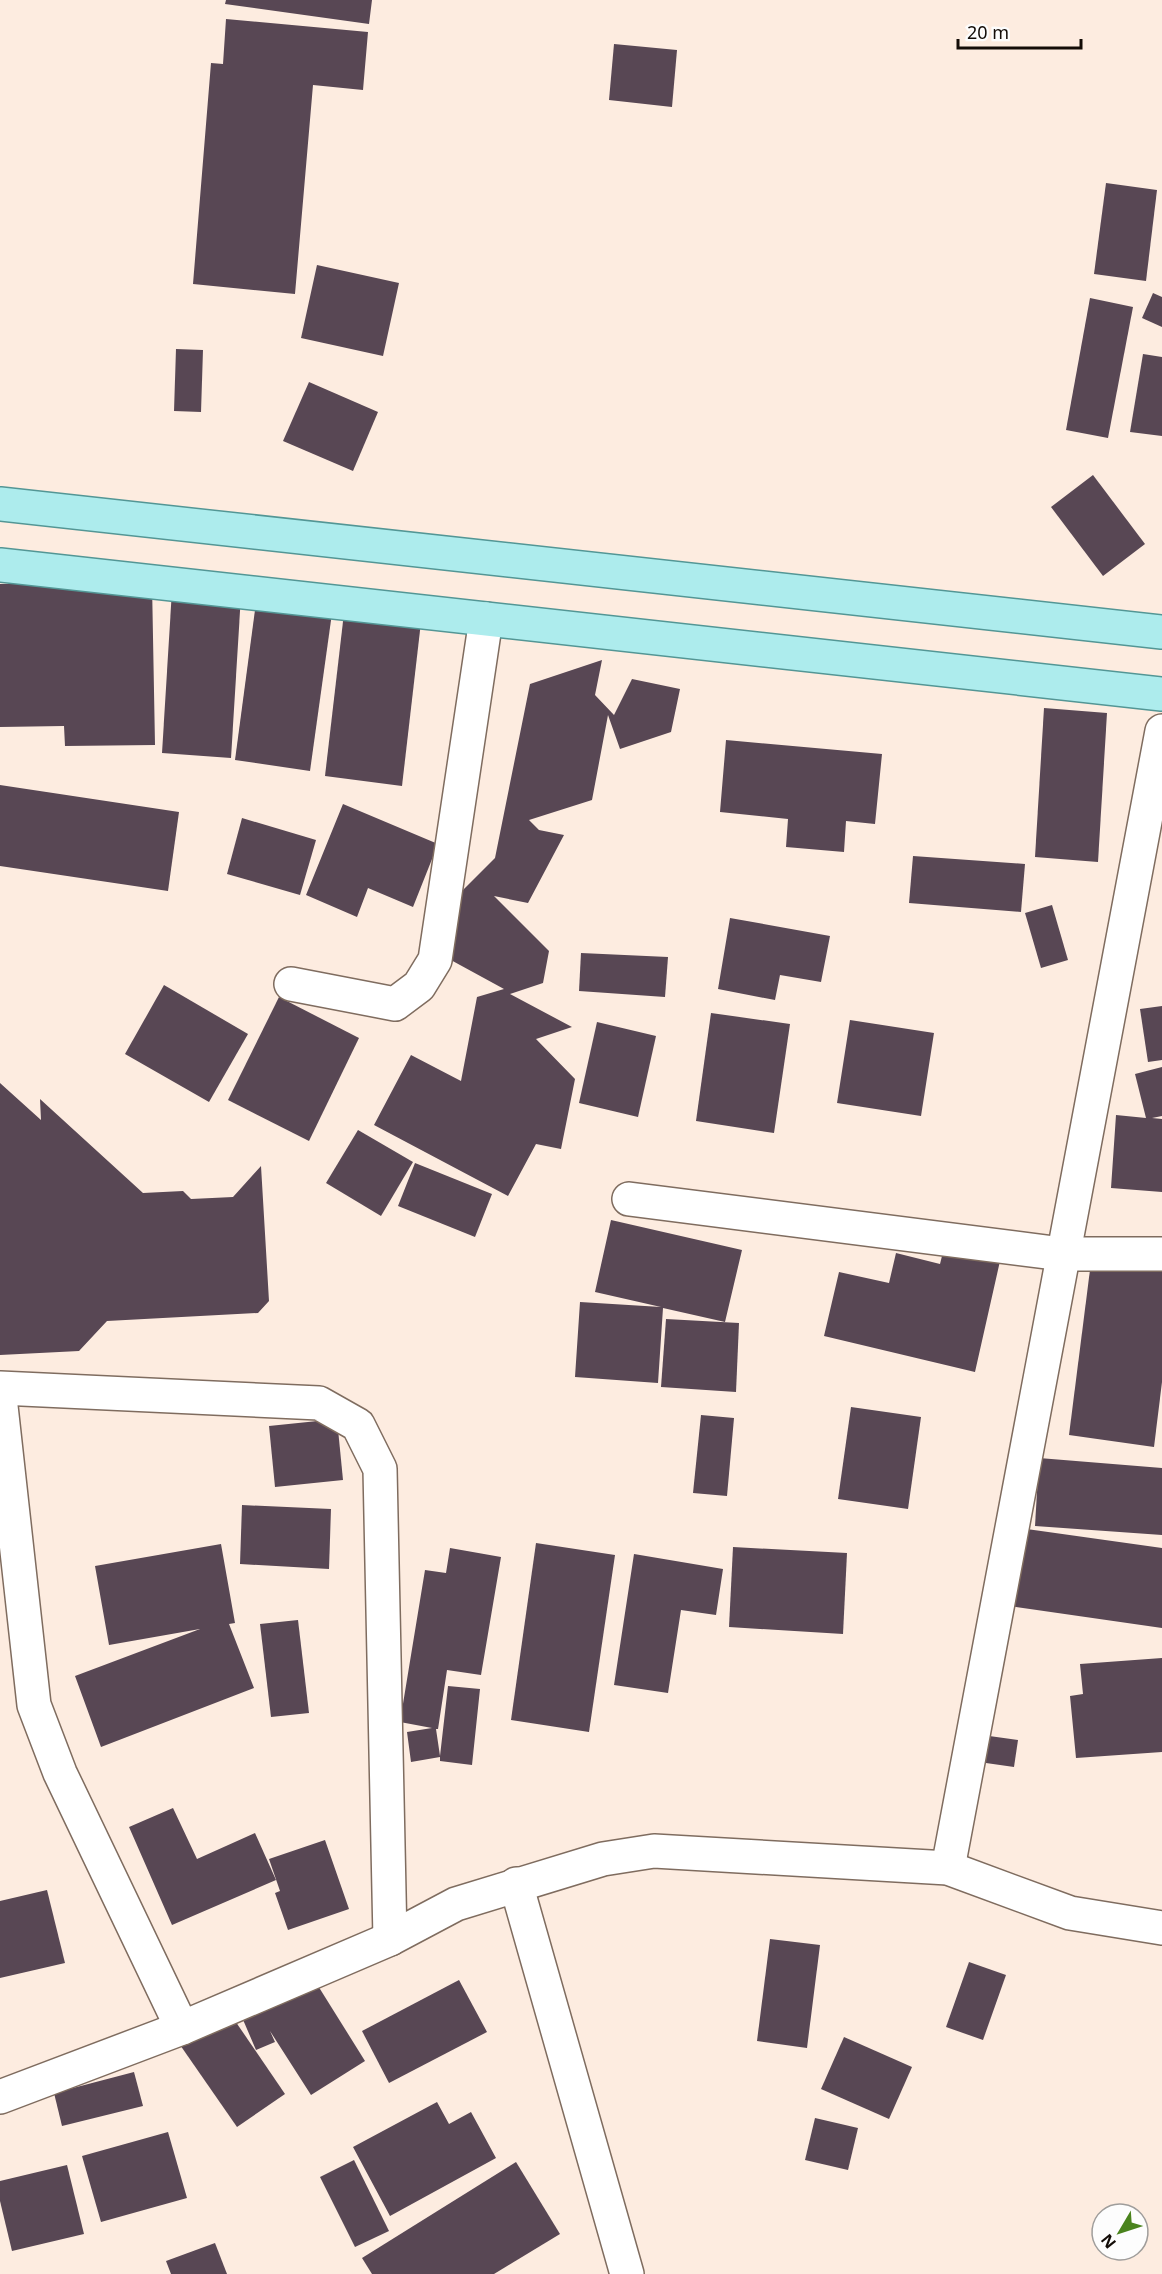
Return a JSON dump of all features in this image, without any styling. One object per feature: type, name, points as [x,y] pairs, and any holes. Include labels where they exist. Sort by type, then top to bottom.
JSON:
[{"type":"main road","points":[[0,504],[1162,632]]},
{"type":"main road","points":[[0,565],[1162,694]]},
{"type":"street","points":[[291,984],[395,1004],[419,986],[435,960],[486,619]]},
{"type":"street","points":[[948,1868],[1162,731]]},
{"type":"street","points":[[629,1199],[1062,1254],[1162,1254]]},
{"type":"street","points":[[0,1388],[319,1403],[358,1425],[380,1468],[390,1939]]},
{"type":"street","points":[[0,1397],[34,1705],[60,1773],[182,2028]]},
{"type":"street","points":[[0,2097],[182,2028],[390,1939],[456,1904],[603,1859],[654,1851],[948,1868],[1070,1913],[1162,1928]]},
{"type":"street","points":[[516,1884],[627,2274]]},
{"type":"building","points":[[226,0],[372,0],[369,24],[225,4]]},
{"type":"building","points":[[226,19],[368,32],[363,90],[313,85],[295,294],[193,284],[211,63],[223,64]]},
{"type":"building","points":[[614,44],[677,50],[672,107],[609,100]]},
{"type":"building","points":[[1106,183],[1157,190],[1146,281],[1094,274]]},
{"type":"building","points":[[317,265],[399,283],[383,356],[301,338]]},
{"type":"building","points":[[1153,293],[1162,297],[1162,327],[1142,318]]},
{"type":"building","points":[[1090,298],[1133,307],[1108,438],[1066,430]]},
{"type":"building","points":[[176,349],[203,350],[201,412],[174,411]]},
{"type":"building","points":[[1143,354],[1162,357],[1162,436],[1130,432]]},
{"type":"building","points":[[309,382],[378,412],[353,471],[283,441]]},
{"type":"building","points":[[1093,475],[1145,544],[1103,576],[1051,507]]},
{"type":"building","points":[[152,583],[155,745],[65,746],[64,726],[0,727],[0,584]]},
{"type":"building","points":[[172,590],[241,595],[231,758],[162,753]]},
{"type":"building","points":[[257,595],[333,606],[310,771],[235,760]]},
{"type":"building","points":[[344,613],[421,622],[402,786],[325,776]]},
{"type":"building","points":[[602,660],[595,695],[614,715],[632,679],[680,689],[671,732],[620,749],[608,715],[592,800],[529,820],[539,830],[564,835],[528,903],[494,896],[549,951],[543,983],[510,994],[572,1027],[536,1039],[575,1079],[561,1149],[536,1144],[508,1196],[374,1125],[411,1055],[461,1081],[477,997],[504,989],[449,959],[463,890],[495,858],[530,684]]},
{"type":"building","points":[[1044,708],[1107,713],[1098,862],[1035,857]]},
{"type":"building","points":[[726,740],[882,754],[875,824],[846,821],[844,852],[786,847],[788,819],[720,812]]},
{"type":"building","points":[[0,785],[179,812],[168,891],[0,866]]},
{"type":"building","points":[[343,804],[438,844],[413,907],[368,888],[357,917],[306,895]]},
{"type":"building","points":[[242,818],[316,840],[300,895],[227,874]]},
{"type":"building","points":[[913,856],[1025,864],[1021,912],[909,903]]},
{"type":"building","points":[[1052,905],[1068,960],[1041,968],[1025,913]]},
{"type":"building","points":[[730,918],[830,936],[821,982],[780,975],[775,1000],[718,989]]},
{"type":"building","points":[[581,953],[668,957],[665,997],[579,991]]},
{"type":"building","points":[[164,985],[248,1034],[209,1102],[125,1054]]},
{"type":"building","points":[[279,997],[359,1038],[309,1141],[228,1100]]},
{"type":"building","points":[[1162,1006],[1162,1060],[1148,1062],[1140,1009]]},
{"type":"building","points":[[711,1013],[790,1024],[774,1133],[696,1121]]},
{"type":"building","points":[[850,1020],[934,1033],[921,1116],[837,1103]]},
{"type":"building","points":[[597,1022],[656,1036],[638,1117],[579,1103]]},
{"type":"building","points":[[1162,1067],[1162,1116],[1152,1118],[1162,1119],[1162,1192],[1111,1188],[1116,1115],[1146,1118],[1135,1074]]},
{"type":"building","points":[[0,1083],[41,1120],[40,1099],[143,1193],[183,1191],[191,1199],[233,1197],[261,1166],[269,1301],[258,1313],[107,1321],[79,1351],[0,1355]]},
{"type":"building","points":[[358,1130],[413,1162],[381,1216],[326,1183]]},
{"type":"building","points":[[415,1163],[492,1194],[475,1237],[398,1206]]},
{"type":"building","points":[[611,1220],[742,1250],[725,1322],[663,1308],[658,1383],[575,1377],[580,1302],[661,1307],[595,1292]]},
{"type":"building","points":[[944,1248],[1000,1261],[975,1372],[824,1336],[839,1272],[889,1283],[896,1253],[940,1264]]},
{"type":"building","points":[[1091,1262],[1162,1271],[1162,1382],[1154,1447],[1069,1435]]},
{"type":"building","points":[[666,1319],[739,1323],[736,1392],[661,1387]]},
{"type":"building","points":[[851,1407],[921,1417],[908,1509],[838,1499]]},
{"type":"building","points":[[701,1415],[734,1418],[727,1496],[693,1493]]},
{"type":"building","points":[[337,1419],[343,1480],[275,1487],[269,1426]]},
{"type":"building","points":[[1039,1458],[1162,1468],[1162,1535],[1035,1526]]},
{"type":"building","points":[[242,1505],[331,1509],[329,1569],[240,1564]]},
{"type":"building","points":[[1013,1527],[1162,1548],[1162,1628],[1002,1605]]},
{"type":"building","points":[[536,1543],[615,1555],[589,1732],[511,1720]]},
{"type":"building","points":[[221,1544],[235,1623],[229,1624],[254,1688],[101,1747],[75,1676],[200,1629],[109,1645],[95,1566]]},
{"type":"building","points":[[733,1547],[847,1553],[843,1634],[729,1627]]},
{"type":"building","points":[[450,1548],[501,1557],[481,1675],[447,1670],[438,1729],[436,1729],[440,1756],[448,1686],[480,1689],[472,1765],[440,1761],[440,1757],[411,1762],[407,1732],[432,1728],[400,1722],[425,1570],[446,1573]]},
{"type":"building","points":[[634,1554],[723,1569],[716,1615],[681,1610],[668,1693],[614,1685]]},
{"type":"building","points":[[298,1620],[309,1713],[271,1717],[260,1624]]},
{"type":"building","points":[[1162,1658],[1162,1752],[1076,1758],[1070,1696],[1083,1694],[1080,1664]]},
{"type":"building","points":[[975,1734],[1018,1740],[1014,1767],[972,1761]]},
{"type":"building","points":[[173,1808],[197,1859],[255,1833],[276,1880],[172,1925],[129,1827]]},
{"type":"building","points":[[325,1840],[349,1909],[288,1930],[275,1893],[280,1891],[269,1859]]},
{"type":"building","points":[[47,1890],[65,1963],[0,1978],[0,1901]]},
{"type":"building","points":[[770,1939],[820,1945],[807,2048],[757,2041]]},
{"type":"building","points":[[969,1962],[1006,1975],[983,2040],[946,2027]]},
{"type":"building","points":[[310,1973],[365,2061],[311,2095],[270,2031],[275,2042],[256,2050],[241,2015]]},
{"type":"building","points":[[459,1980],[487,2032],[389,2083],[362,2031]]},
{"type":"building","points":[[227,2009],[285,2094],[237,2127],[178,2042]]},
{"type":"building","points":[[844,2037],[912,2067],[889,2119],[821,2089]]},
{"type":"building","points":[[134,2072],[143,2106],[62,2126],[54,2093]]},
{"type":"building","points":[[437,2102],[449,2124],[471,2112],[496,2158],[390,2216],[353,2147]]},
{"type":"building","points":[[815,2118],[858,2128],[848,2170],[805,2160]]},
{"type":"building","points":[[168,2132],[187,2198],[101,2222],[82,2156]]},
{"type":"building","points":[[354,2160],[389,2231],[355,2247],[320,2177]]},
{"type":"building","points":[[516,2162],[560,2234],[494,2274],[372,2274],[362,2258]]},
{"type":"building","points":[[67,2165],[84,2234],[12,2251],[0,2201],[0,2181]]},
{"type":"building","points":[[215,2243],[227,2274],[171,2274],[166,2261]]}]
